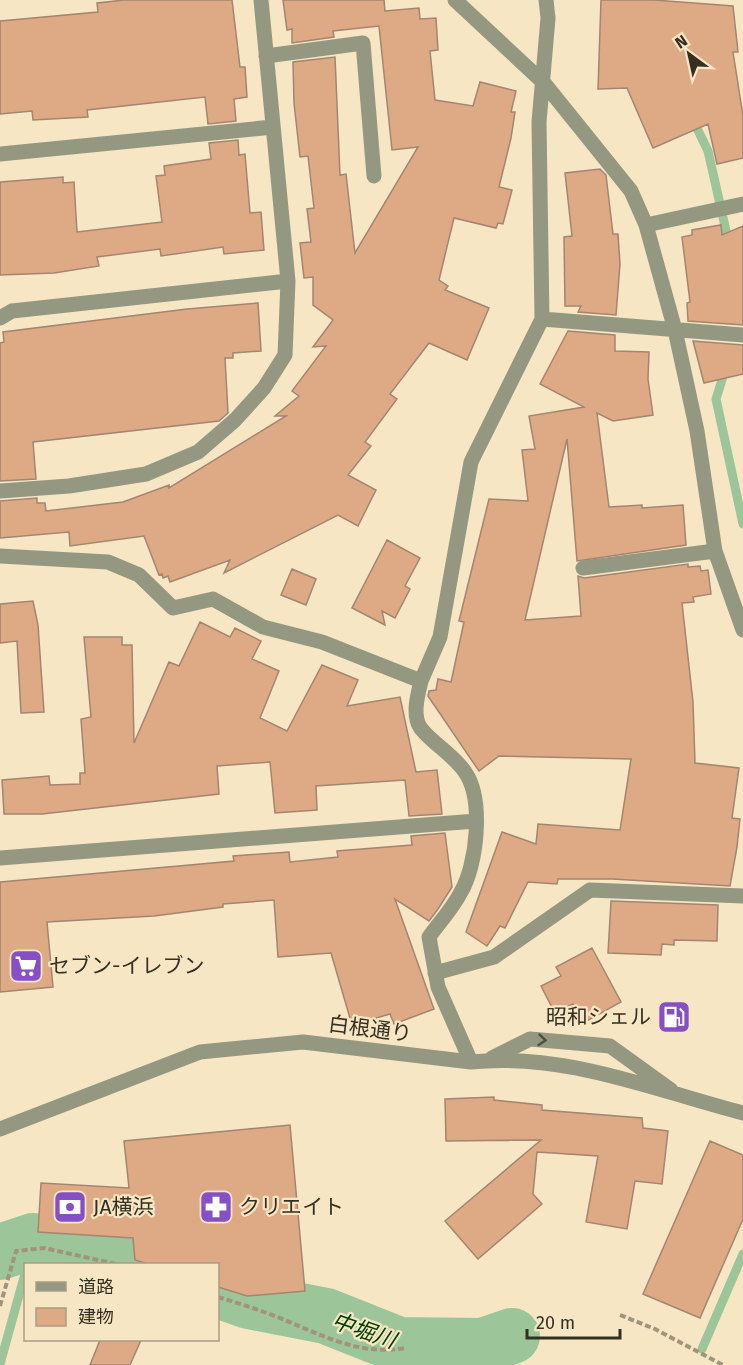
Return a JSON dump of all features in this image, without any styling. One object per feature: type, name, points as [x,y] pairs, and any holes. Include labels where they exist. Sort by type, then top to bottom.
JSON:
[{"type":"street","points":[[0,491],[69,486],[146,474],[198,452],[242,412],[264,388],[285,355],[288,281],[261,0]]},
{"type":"street","points":[[455,0],[544,83],[631,190],[646,225],[675,330],[697,431],[715,551],[743,630]]},
{"type":"street","points":[[471,1062],[453,1025],[435,973],[429,937],[462,892],[474,860],[475,796],[467,774],[451,754],[419,726],[416,708],[421,681],[440,637],[471,462],[542,319],[539,122],[548,18],[546,0]]},
{"type":"street","points":[[266,56],[363,43],[374,176]]},
{"type":"street","points":[[0,154],[273,126]]},
{"type":"street","points":[[646,225],[743,204]]},
{"type":"street","points":[[0,318],[12,311],[288,281]]},
{"type":"street","points":[[542,319],[743,335]]},
{"type":"street","points":[[583,568],[715,551]]},
{"type":"street","points":[[0,556],[108,562],[139,575],[173,608],[213,598],[263,627],[322,642],[421,681]]},
{"type":"street","points":[[0,858],[476,821]]},
{"type":"street","points":[[435,973],[494,957],[590,890],[743,896]]},
{"type":"street","points":[[489,1060],[530,1039],[610,1046],[680,1096]]},
{"type":"street","name":"白根通り","points":[[0,1129],[200,1052],[303,1042],[471,1062],[489,1060],[568,1065],[743,1113]]},
{"type":"path","points":[[0,1306],[16,1251],[44,1248],[112,1263]]},
{"type":"path","points":[[219,1297],[266,1313],[352,1348],[384,1352],[405,1348]]},
{"type":"path","points":[[620,1315],[655,1329],[723,1365]]},
{"type":"building","points":[[124,0],[232,0],[240,67],[245,67],[247,97],[234,99],[236,121],[208,124],[205,97],[87,110],[88,117],[33,120],[32,111],[0,114],[0,21],[98,12],[97,3]]},
{"type":"building","points":[[283,0],[384,0],[385,11],[419,8],[420,19],[436,18],[438,50],[430,51],[435,100],[473,106],[480,82],[516,91],[511,112],[515,112],[511,138],[499,187],[512,190],[503,224],[498,223],[496,228],[454,218],[439,280],[448,286],[445,290],[489,308],[467,360],[429,343],[390,394],[397,399],[365,442],[371,446],[348,475],[376,490],[358,526],[338,515],[224,573],[230,560],[170,582],[168,576],[163,578],[162,574],[159,575],[144,536],[70,546],[69,532],[0,538],[0,501],[37,498],[37,503],[45,503],[46,511],[123,502],[169,485],[169,488],[286,416],[275,416],[299,396],[292,391],[326,346],[313,347],[333,320],[313,305],[313,277],[304,278],[300,243],[311,242],[307,209],[314,208],[308,156],[300,157],[294,103],[293,62],[335,57],[340,175],[346,174],[355,253],[418,147],[392,150],[379,26],[333,31],[334,37],[292,43],[292,29],[287,30]]},
{"type":"building","points":[[601,0],[654,0],[733,6],[738,52],[733,52],[743,116],[743,158],[717,164],[708,124],[653,148],[627,88],[598,89]]},
{"type":"building","points":[[238,140],[239,155],[245,154],[250,213],[261,212],[264,250],[224,254],[223,247],[161,256],[160,249],[97,257],[99,266],[54,273],[0,275],[0,182],[63,177],[63,183],[74,182],[77,232],[162,222],[156,176],[165,175],[164,166],[211,159],[209,143]]},
{"type":"building","points":[[600,169],[606,175],[613,234],[618,234],[620,264],[616,315],[578,312],[581,306],[565,306],[564,237],[572,236],[565,173]]},
{"type":"building","points":[[721,225],[722,235],[743,226],[743,325],[688,321],[687,303],[690,302],[682,237],[692,235],[692,230]]},
{"type":"building","points":[[258,303],[261,351],[233,353],[233,358],[225,358],[228,413],[219,421],[33,442],[36,479],[0,481],[0,343],[4,342],[3,332],[187,309]]},
{"type":"building","points":[[568,331],[615,335],[615,351],[649,352],[648,379],[653,415],[613,421],[597,413],[609,507],[642,505],[642,508],[683,505],[686,545],[577,561],[567,439],[525,620],[581,616],[578,576],[584,578],[688,564],[688,567],[700,566],[701,571],[708,570],[711,594],[693,597],[694,602],[682,603],[693,702],[695,763],[739,768],[732,818],[740,819],[737,847],[730,886],[612,879],[558,879],[557,884],[528,882],[505,928],[500,926],[487,946],[466,932],[502,832],[536,844],[538,824],[620,830],[631,759],[499,756],[479,771],[428,696],[429,691],[436,690],[438,679],[451,682],[464,622],[459,621],[489,499],[528,501],[522,450],[535,449],[529,416],[584,407],[540,384]]},
{"type":"building","points":[[693,341],[743,345],[743,374],[704,383]]},
{"type":"building","points":[[387,540],[420,558],[405,586],[410,589],[395,618],[382,611],[385,625],[352,608]]},
{"type":"building","points":[[292,569],[316,579],[306,605],[281,595]]},
{"type":"building","points":[[33,601],[38,625],[44,712],[21,713],[17,641],[0,643],[0,604]]},
{"type":"building","points":[[200,622],[230,637],[235,628],[261,641],[252,659],[279,671],[260,718],[287,731],[322,665],[358,680],[347,706],[400,697],[416,772],[437,770],[442,814],[409,816],[405,780],[316,786],[317,810],[275,813],[270,762],[217,766],[219,794],[42,814],[4,814],[2,780],[49,776],[50,785],[80,784],[80,773],[85,773],[81,719],[91,717],[84,637],[122,637],[122,645],[132,645],[134,743],[169,662],[179,666]]},
{"type":"building","points":[[445,833],[452,887],[429,921],[395,899],[434,1009],[394,1024],[390,1014],[352,1025],[331,953],[278,957],[274,900],[223,904],[223,907],[154,916],[47,922],[53,987],[0,992],[0,882],[234,861],[233,856],[289,852],[290,862],[338,857],[337,851],[412,845],[411,836]]},
{"type":"building","points":[[611,901],[718,905],[717,941],[674,940],[674,945],[662,944],[661,955],[608,953]]},
{"type":"building","points":[[592,948],[621,1002],[583,1023],[573,1004],[555,1013],[541,986],[561,976],[556,967]]},
{"type":"building","points":[[494,1097],[494,1100],[542,1105],[542,1110],[642,1118],[643,1128],[668,1131],[662,1184],[635,1181],[627,1229],[586,1222],[598,1156],[537,1152],[533,1194],[542,1204],[478,1259],[445,1221],[541,1140],[446,1141],[445,1099]]},
{"type":"building","points":[[290,1125],[305,1291],[247,1296],[219,1287],[219,1263],[145,1263],[135,1260],[133,1238],[38,1232],[41,1183],[129,1188],[124,1141]]},
{"type":"building","points":[[710,1141],[743,1155],[743,1219],[700,1318],[643,1294]]},
{"type":"building","points":[[100,1341],[141,1341],[130,1365],[90,1365]]},
{"type":"waterway","points":[[693,120],[708,151],[729,244]]},
{"type":"waterway","points":[[726,367],[716,399],[743,524]]},
{"type":"waterway","points":[[27,1263],[33,1241]]},
{"type":"waterway","name":"中堀川","points":[[0,1252],[33,1241],[101,1251],[137,1263]]},
{"type":"waterway","points":[[702,1349],[743,1254]]},
{"type":"waterway","points":[[0,1364],[24,1277]]},
{"type":"waterway","name":"中堀川","points":[[219,1290],[249,1301],[326,1316],[399,1345],[483,1346],[512,1336]]},
{"type":"place","name":"セブン-イレブン","points":[[26,966]]},
{"type":"place","name":"昭和シェル","points":[[674,1017]]},
{"type":"place","name":"JA横浜","points":[[70,1207]]},
{"type":"place","name":"クリエイト","points":[[216,1207]]}]
